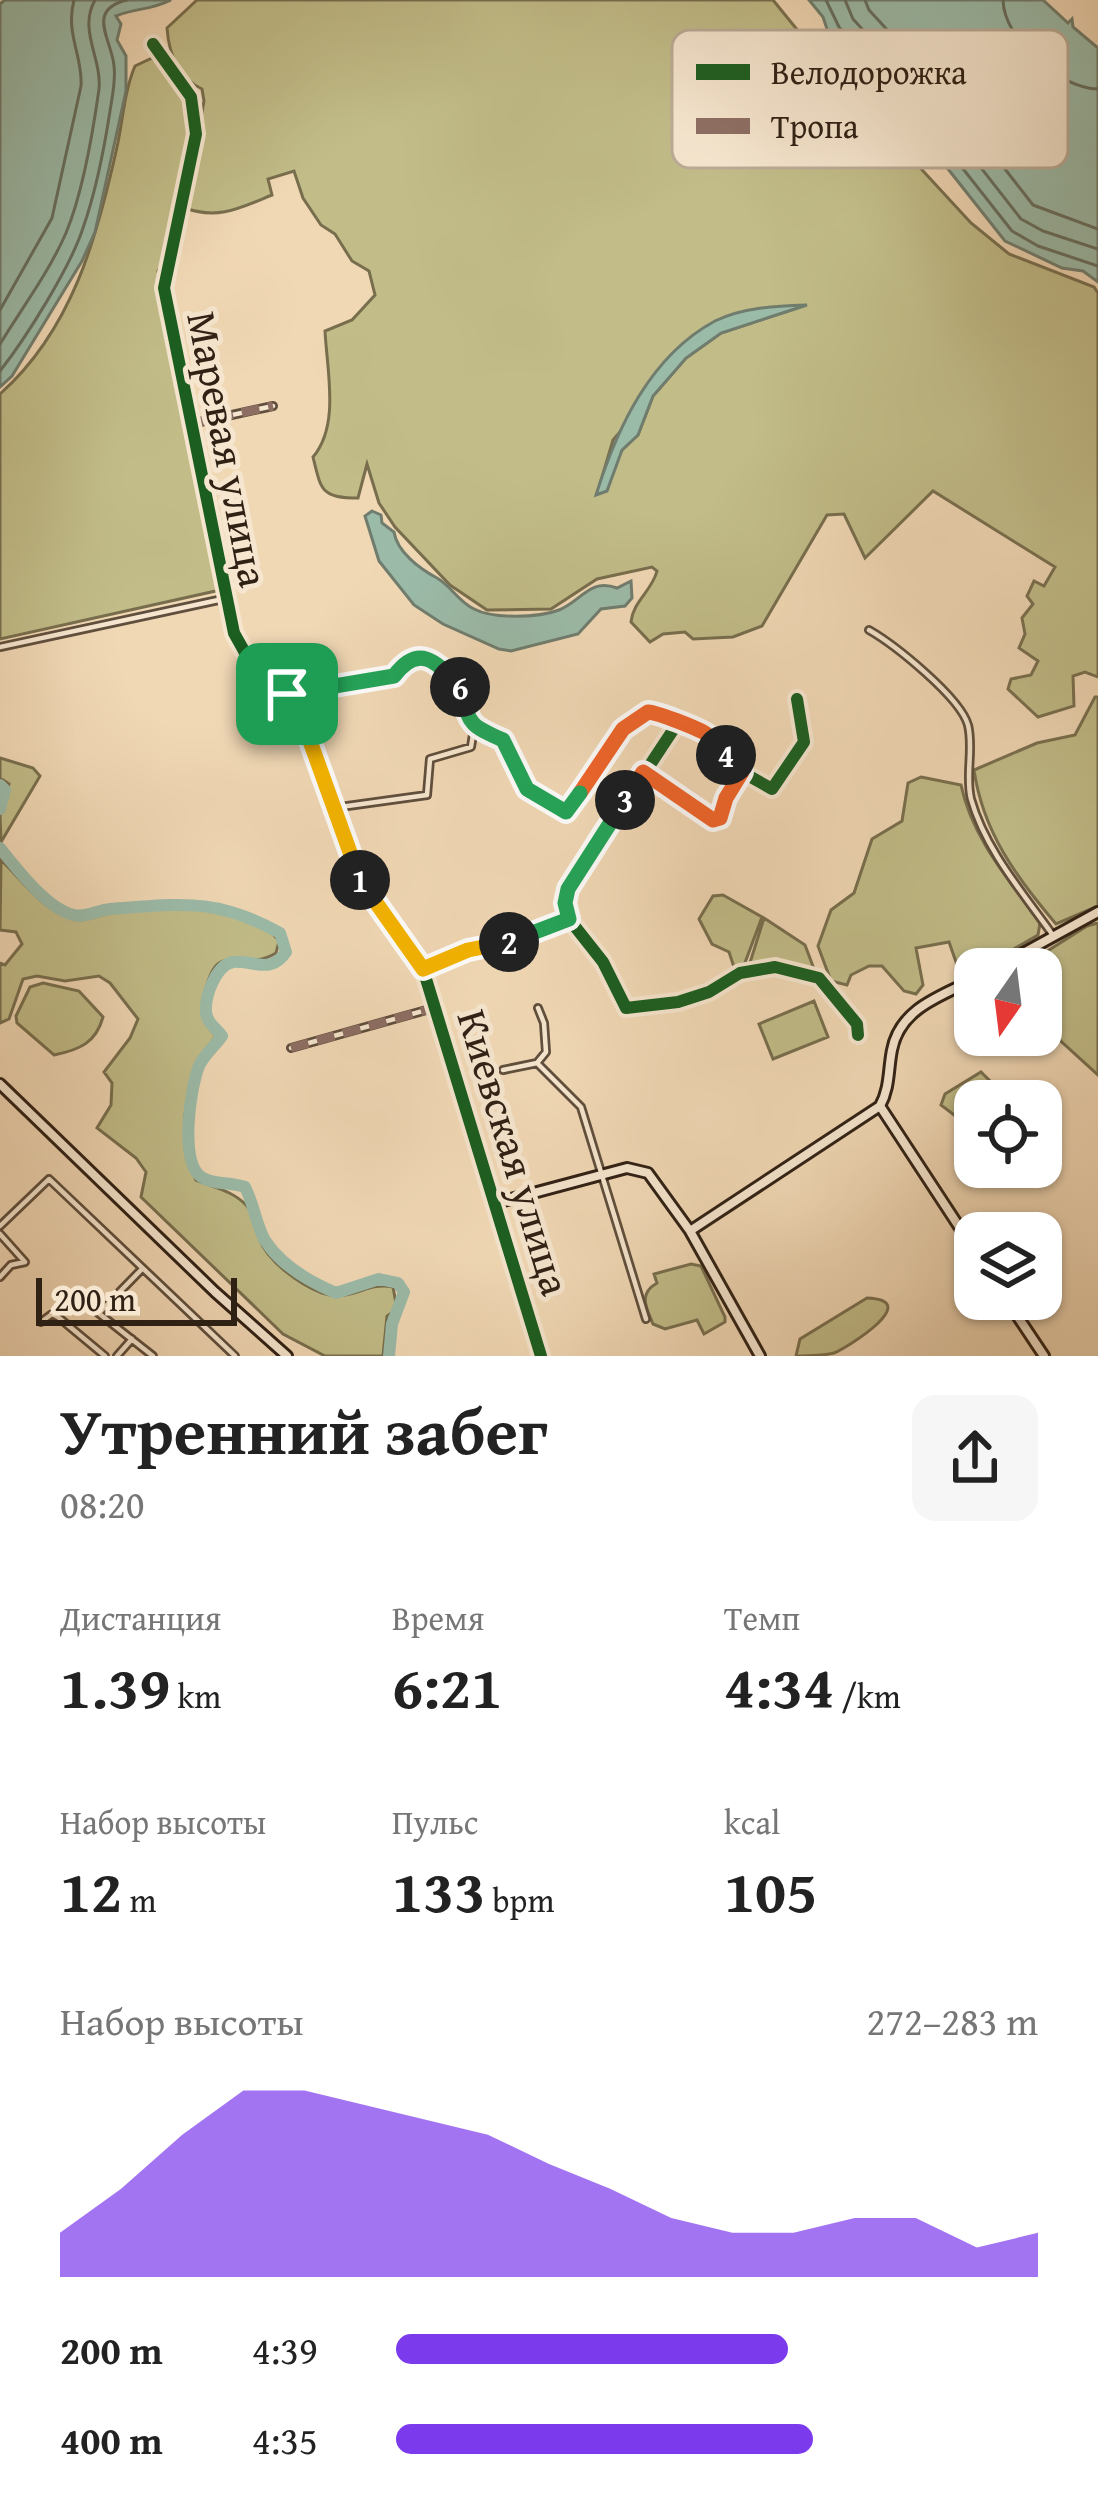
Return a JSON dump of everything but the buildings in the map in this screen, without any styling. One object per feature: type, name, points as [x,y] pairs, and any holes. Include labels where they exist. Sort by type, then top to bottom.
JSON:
[{"type":"street","name":"Маревая улица","points":[[153,44],[191,97],[196,134],[164,288],[233,633],[253,668],[297,705],[359,879],[423,969]]},
{"type":"street","points":[[189,424],[273,406]]},
{"type":"street","points":[[0,647],[225,599]]},
{"type":"street","points":[[869,630],[892,643],[952,700],[967,722],[971,799],[1004,866],[1052,934]]},
{"type":"street","points":[[287,694],[394,676],[404,662],[417,658],[436,661],[462,688],[466,716],[474,728],[503,740],[527,789],[566,812],[623,729],[648,712],[666,714],[676,724],[705,733],[742,772],[772,789],[804,742],[797,699]]},
{"type":"street","points":[[676,724],[568,889],[569,919],[603,962],[626,1008],[678,1002],[709,992],[740,974],[775,968],[819,978],[857,1024],[858,1035]]},
{"type":"street","points":[[333,808],[427,795],[430,759],[471,747],[474,728]]},
{"type":"street","points":[[643,772],[713,820],[720,818],[742,772]]},
{"type":"street","points":[[1029,948],[1098,912]]},
{"type":"street","points":[[423,969],[569,919]]},
{"type":"street","name":"Киевская улица","points":[[423,969],[541,1356]]},
{"type":"street","points":[[690,1231],[880,1106],[887,1090],[892,1046],[902,1024],[921,1006],[954,990]]},
{"type":"street","points":[[291,1048],[436,1007]]},
{"type":"street","points":[[503,1070],[537,1063],[546,1052],[538,1008]]},
{"type":"street","points":[[537,1063],[581,1107],[646,1319]]},
{"type":"street","points":[[0,1084],[287,1356]]},
{"type":"street","points":[[880,1106],[954,1219]]},
{"type":"street","points":[[496,1203],[627,1168],[648,1173],[690,1231],[760,1356]]},
{"type":"street","points":[[0,1277],[11,1264],[25,1262],[0,1230],[49,1179],[235,1356]]},
{"type":"street","points":[[99,1313],[141,1270]]},
{"type":"street","points":[[78,1297],[153,1356]]},
{"type":"street","points":[[41,1322],[52,1314],[58,1317],[105,1356]]},
{"type":"street","points":[[1020,1320],[1044,1356]]},
{"type":"street","points":[[117,1356],[132,1340]]},
{"type":"shaded area","points":[[197,0],[773,0],[797,30],[672,30],[672,168],[920,168],[971,223],[1009,254],[1094,287],[1098,293],[1098,677],[1085,672],[1073,676],[1074,706],[1038,717],[1008,689],[1011,679],[1031,675],[1038,661],[1019,648],[1025,634],[1022,618],[1033,604],[1027,596],[1034,581],[1044,586],[1055,567],[933,491],[865,558],[844,514],[827,515],[762,626],[733,637],[693,639],[685,632],[663,634],[650,642],[631,622],[655,578],[657,571],[652,567],[597,579],[551,609],[487,610],[450,585],[395,527],[379,503],[367,464],[358,498],[336,496],[321,484],[313,457],[329,414],[325,331],[352,320],[375,295],[369,271],[352,261],[335,234],[321,225],[303,198],[294,171],[268,179],[272,195],[239,208],[208,213],[185,208],[204,101],[202,89],[187,79],[170,48],[167,28]],"holes":[[[800,307],[721,333],[686,358],[653,396],[638,435],[622,450],[597,494],[613,440],[716,321]]]},
{"type":"shaded area","points":[[152,58],[177,79],[194,132],[170,248],[158,271],[220,590],[0,639],[0,394],[46,341],[78,281],[100,215],[131,76],[135,66]]},
{"type":"shaded area","points":[[1095,697],[1098,906],[1056,924],[1003,853],[985,814],[974,770],[1037,743],[1075,735]]},
{"type":"shaded area","points":[[0,758],[33,768],[40,776],[1,842],[0,815],[9,784],[0,778]]},
{"type":"shaded area","points":[[921,777],[961,785],[983,841],[1040,923],[1038,935],[1016,948],[954,948],[954,956],[949,942],[916,948],[923,985],[916,994],[904,991],[882,966],[869,966],[851,975],[847,985],[831,981],[818,946],[831,910],[854,893],[872,839],[902,821],[908,783]]},
{"type":"shaded area","points":[[1,860],[42,902],[73,919],[151,909],[200,909],[246,918],[279,941],[276,953],[263,959],[222,961],[209,979],[204,1015],[216,1036],[190,1087],[184,1124],[189,1162],[196,1180],[246,1205],[269,1255],[304,1284],[333,1295],[393,1287],[397,1309],[387,1316],[383,1356],[325,1356],[283,1334],[141,1197],[146,1172],[136,1158],[97,1128],[111,1105],[112,1083],[104,1072],[138,1019],[110,983],[99,976],[65,981],[37,976],[23,979],[9,1019],[0,1023],[0,963],[5,965],[22,944],[16,932],[0,930]]},
{"type":"shaded area","points":[[723,895],[762,917],[743,968],[736,973],[729,952],[712,944],[699,919],[713,896]]},
{"type":"shaded area","points":[[764,918],[805,945],[814,969],[811,973],[781,966],[748,969]]},
{"type":"shaded area","points":[[1098,923],[1098,1075],[1062,1042],[1062,948],[1052,948]]},
{"type":"shaded area","points":[[43,983],[79,991],[103,1017],[85,1044],[54,1055],[17,1023],[30,987]]},
{"type":"shaded area","points":[[814,1001],[828,1037],[773,1059],[759,1024]]},
{"type":"shaded area","points":[[954,1088],[954,1115],[941,1105],[945,1094]]},
{"type":"shaded area","points":[[691,1264],[701,1266],[725,1317],[725,1322],[704,1334],[697,1320],[665,1329],[653,1324],[646,1306],[647,1292],[657,1283],[654,1274]]},
{"type":"shaded area","points":[[867,1298],[888,1307],[866,1333],[834,1353],[796,1356],[800,1339]]},
{"type":"water","points":[[5,0],[171,0],[116,16],[121,24],[117,40],[126,56],[126,91],[95,232],[12,376],[0,387],[0,4]]},
{"type":"water","points":[[809,0],[1043,0],[1068,23],[1072,19],[1073,27],[1098,48],[1098,282],[1083,271],[1062,268],[1005,241],[947,168],[1068,168],[1068,30],[827,30]]},
{"type":"water","points":[[807,305],[721,333],[686,358],[653,396],[638,435],[622,450],[607,491],[596,495],[626,420],[672,354],[726,316]]},
{"type":"water","points":[[372,511],[381,515],[410,559],[482,612],[550,613],[592,588],[617,588],[631,581],[632,598],[625,606],[601,609],[578,634],[511,651],[499,649],[414,605],[379,561],[365,516]]},
{"type":"waterway","points":[[0,785],[5,790],[0,809]]},
{"type":"waterway","points":[[0,848],[43,897],[74,915],[197,906],[236,913],[280,933],[286,952],[280,959],[268,965],[227,964],[210,990],[206,1015],[222,1036],[201,1062],[196,1077],[190,1106],[190,1155],[205,1179],[245,1187],[266,1242],[307,1278],[336,1293],[379,1279],[398,1283],[404,1292],[392,1324],[389,1356]]},
{"type":"marked path","points":[[189,424],[273,406]]},
{"type":"marked path","points":[[423,969],[569,919]]},
{"type":"marked path","points":[[291,1048],[437,1007]]},
{"type":"cycle path","points":[[153,44],[191,97],[196,134],[164,288],[234,633],[253,667],[297,705],[359,879],[423,969],[541,1356]]},
{"type":"cycle path","points":[[797,699],[804,742],[772,789],[742,772],[705,733],[677,724],[568,889],[565,903],[569,919],[603,962],[626,1008],[678,1002],[709,992],[740,973],[775,967],[819,978],[857,1024],[858,1035]]},
{"type":"route","points":[[417,658],[436,661],[462,688],[466,716],[474,728],[503,740],[527,789],[566,812],[623,729],[648,712],[666,714],[676,724],[705,733],[742,772],[720,818],[713,820],[643,772],[568,889],[569,919],[423,969],[359,879],[297,705],[287,694],[394,676],[404,662],[417,658]]}]
